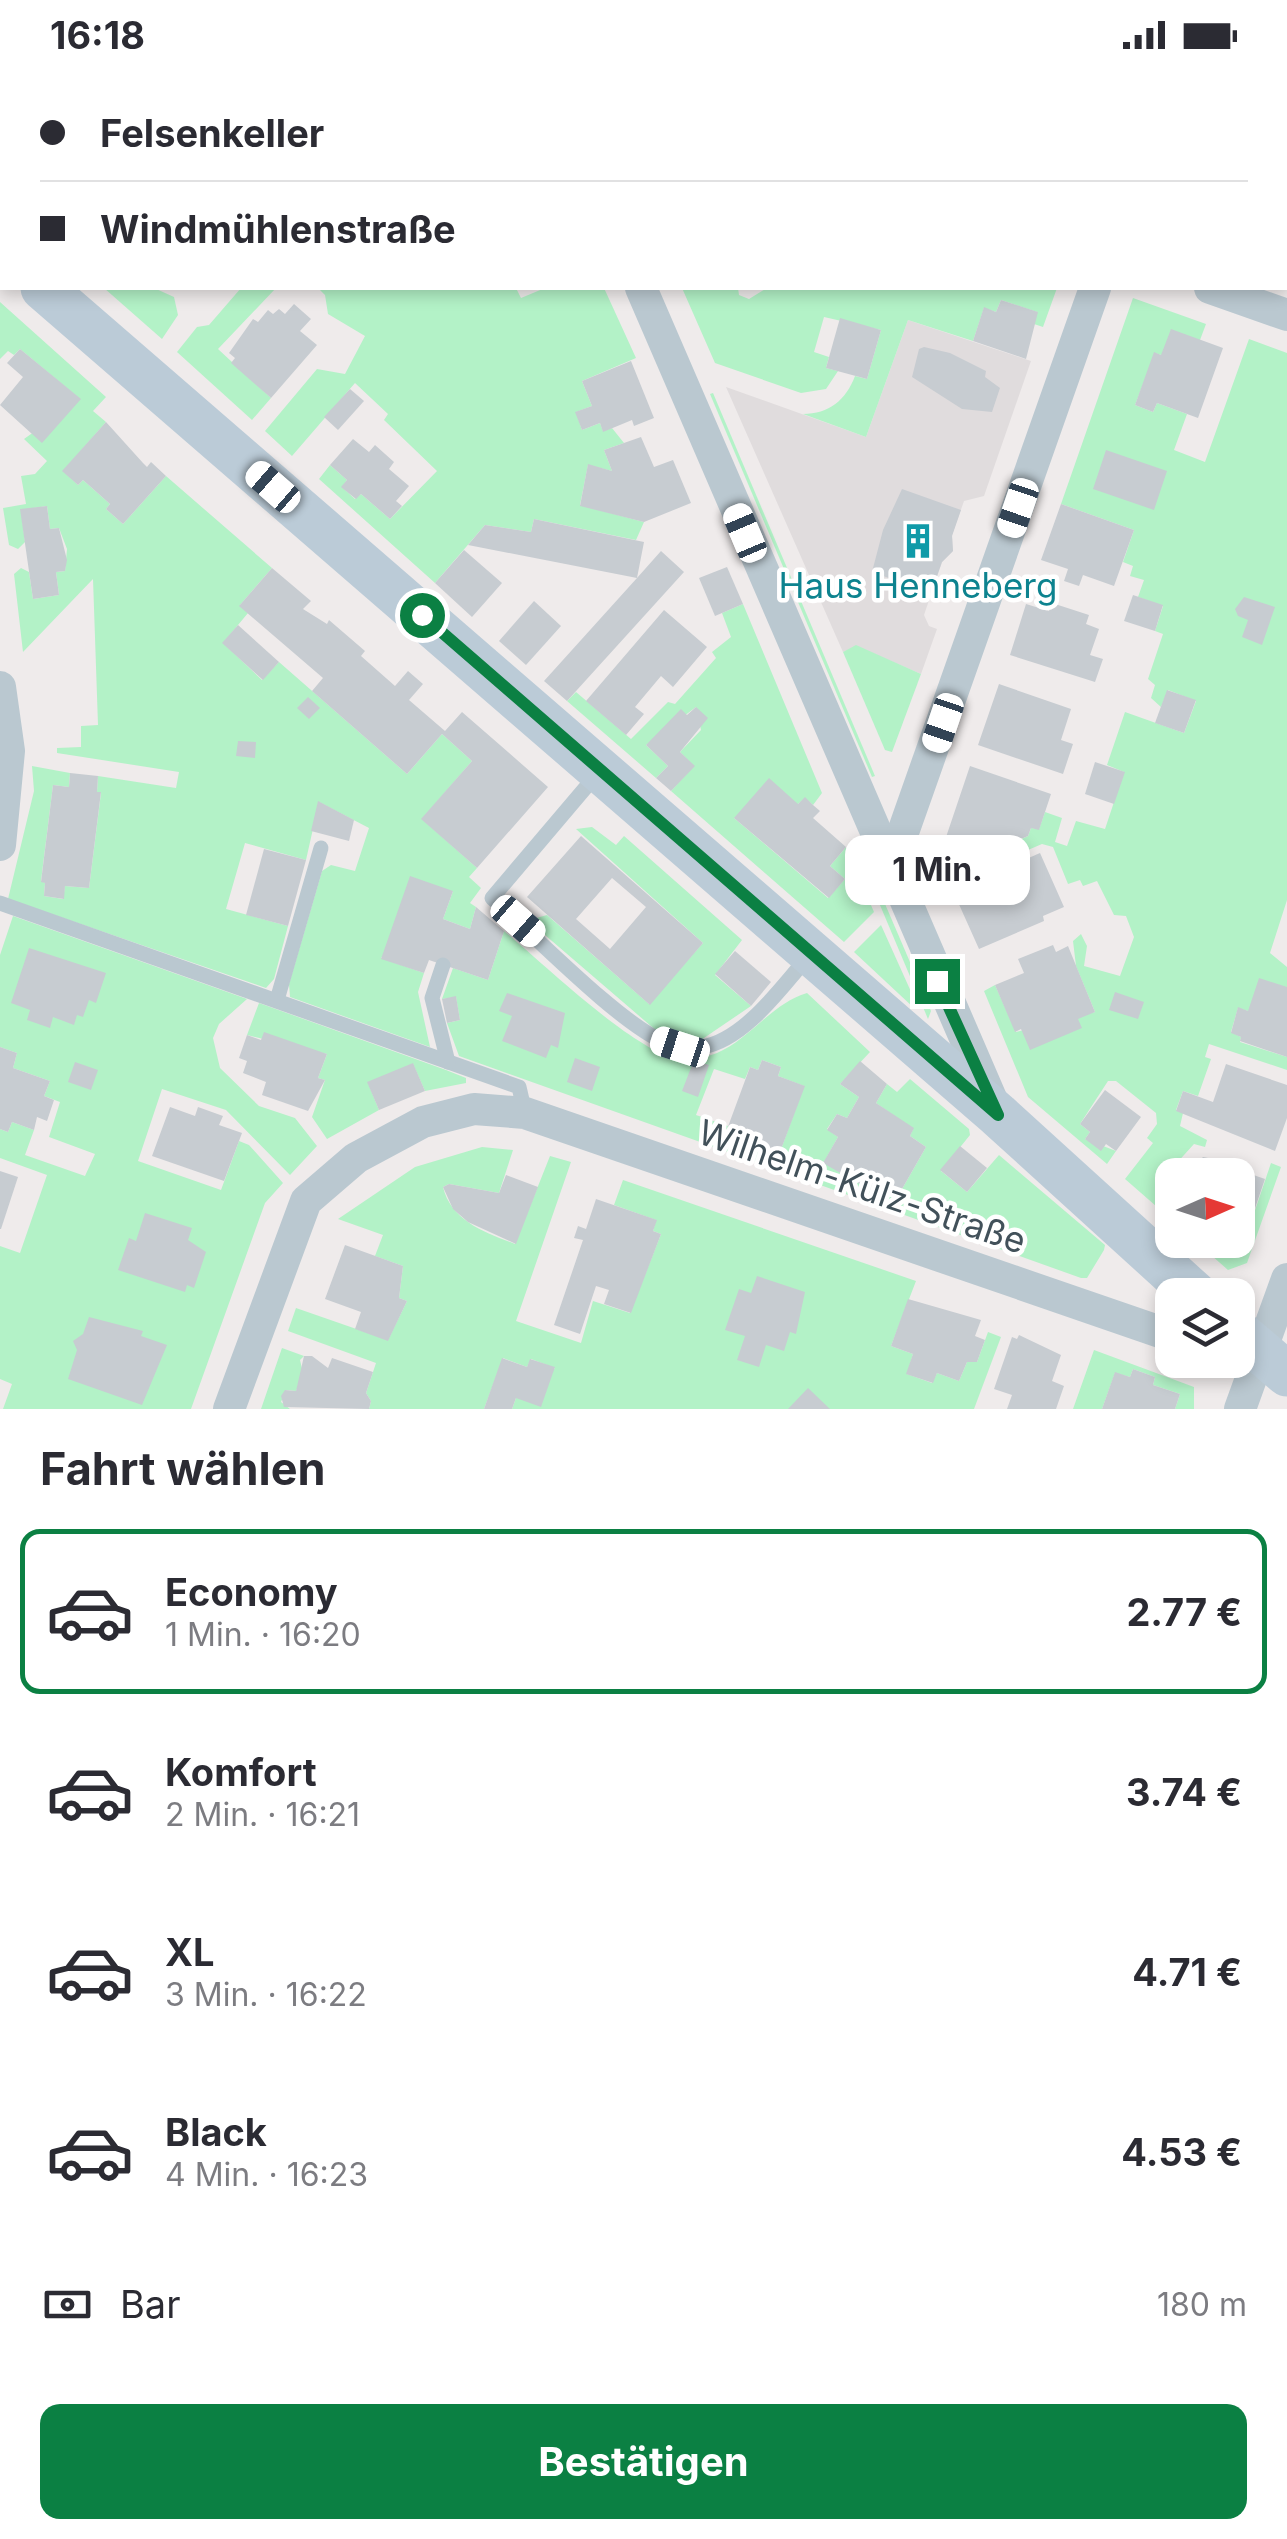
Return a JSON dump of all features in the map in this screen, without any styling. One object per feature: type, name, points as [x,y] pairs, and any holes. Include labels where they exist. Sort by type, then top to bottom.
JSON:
[{"type":"street","points":[[45,290],[998,1115],[1177,1278]]},
{"type":"street","points":[[641,290],[889,872],[998,1115]]},
{"type":"street","points":[[889,872],[1094,290]]},
{"type":"street","points":[[1216,290],[1287,315]]},
{"type":"street","points":[[0,687],[9,751],[0,845]]},
{"type":"street","name":"Wilhelm-Külz-Straße","points":[[228,1409],[292,1230],[306,1202],[356,1158],[423,1122],[474,1109],[526,1113],[1155,1330]]},
{"type":"street","points":[[1240,1409],[1256,1352],[1285,1289]]},
{"type":"lane","points":[[601,770],[492,898],[593,987],[661,1041],[680,1047],[704,1047],[722,1040],[758,1010],[810,954]]},
{"type":"lane","points":[[277,1000],[321,848]]},
{"type":"lane","points":[[0,903],[520,1088],[526,1113]]},
{"type":"lane","points":[[443,965],[432,998],[448,1062]]},
{"type":"shaded area","points":[[908,320],[1031,361],[984,496],[964,501],[952,535],[953,551],[942,562],[924,615],[929,626],[937,629],[921,674],[856,646],[843,652],[726,387],[866,437]]},
{"type":"green space","points":[[106,290],[158,290],[174,297],[178,315],[162,339]]},
{"type":"green space","points":[[239,290],[274,290],[218,349],[271,398],[252,420],[177,352],[197,327],[209,325]]},
{"type":"green space","points":[[320,290],[517,290],[521,298],[540,290],[605,290],[636,358],[582,381],[592,406],[576,412],[582,430],[600,423],[603,431],[612,428],[624,443],[604,450],[612,471],[588,465],[580,505],[644,522],[636,540],[534,519],[531,532],[485,525],[435,583],[319,479],[330,465],[347,480],[342,487],[355,499],[361,494],[390,519],[437,471],[384,420],[388,414],[355,383],[292,456],[265,431],[317,369],[345,374],[365,336],[328,314],[325,295]]},
{"type":"green space","points":[[683,290],[738,290],[739,295],[749,299],[764,290],[1056,290],[1043,327],[1034,324],[1037,312],[1001,300],[996,312],[984,308],[973,341],[908,320],[866,437],[803,414],[835,404],[855,376],[867,379],[881,330],[824,317],[814,352],[829,357],[826,368],[838,371],[826,389],[801,393],[715,363]]},
{"type":"green space","points":[[1133,298],[1206,324],[1200,340],[1161,355],[1155,353],[1135,405],[1153,412],[1157,403],[1187,414],[1174,450],[1205,462],[1249,339],[1287,353],[1287,900],[1270,953],[1287,967],[1287,987],[1248,1011],[1238,1008],[1231,1032],[1241,1037],[1240,1042],[1287,1057],[1287,1070],[1209,1044],[1205,1057],[1211,1059],[1198,1096],[1183,1091],[1176,1110],[1183,1113],[1180,1126],[1207,1140],[1205,1147],[1194,1144],[1181,1158],[1155,1158],[1155,1205],[1125,1179],[1153,1143],[1147,1138],[1157,1124],[1156,1113],[1116,1081],[1108,1081],[1080,1124],[1090,1132],[1085,1139],[1116,1151],[1107,1164],[1028,1097],[984,991],[995,985],[1016,1032],[1095,1012],[1076,966],[1073,941],[1081,934],[1087,946],[1084,966],[1120,976],[1134,937],[1126,916],[1114,915],[1097,881],[1083,886],[1080,880],[1068,884],[1053,847],[1042,844],[1021,853],[1017,841],[1028,836],[1031,828],[1039,829],[1045,812],[1062,818],[1055,842],[1067,846],[1076,821],[1105,829],[1124,772],[1107,765],[1125,712],[1184,733],[1196,701],[1168,690],[1161,707],[1151,698],[1155,685],[1148,679],[1163,634],[1155,631],[1163,606],[1138,597],[1144,580],[1130,576],[1133,566],[1123,562],[1134,530],[1061,504]]},
{"type":"green space","points":[[0,302],[106,397],[93,411],[106,422],[63,471],[78,485],[83,480],[110,504],[106,509],[123,524],[166,476],[272,568],[240,605],[248,613],[223,643],[262,680],[279,662],[407,774],[442,734],[472,761],[422,819],[477,868],[469,877],[481,888],[470,903],[476,907],[470,929],[443,919],[453,891],[381,958],[424,973],[418,992],[430,1047],[290,997],[289,984],[322,871],[331,865],[355,871],[369,828],[319,802],[306,860],[245,843],[226,909],[288,926],[274,979],[266,988],[8,899],[34,791],[32,766],[70,773],[69,787],[53,785],[41,881],[45,883],[44,896],[63,899],[65,886],[89,888],[101,793],[97,792],[98,776],[176,788],[179,772],[57,753],[57,748],[81,747],[81,726],[98,725],[93,579],[23,652],[14,574],[21,568],[29,572],[33,599],[59,595],[56,572],[65,571],[67,549],[59,528],[50,529],[47,506],[21,510],[25,542],[18,549],[9,545],[3,508],[26,504],[21,476],[35,474],[47,461],[24,439],[80,399],[20,349],[14,355],[8,351],[0,359]]},
{"type":"green space","points":[[713,393],[875,776],[872,777],[710,394]]},
{"type":"green space","points":[[743,604],[822,793],[813,805],[805,798],[798,804],[734,818],[828,898],[845,879],[830,866],[846,847],[874,912],[844,942],[671,791],[694,766],[680,752],[701,730],[696,707],[646,745],[668,766],[656,778],[567,701],[576,692],[631,739],[668,702],[675,704],[716,658],[712,652],[731,637],[722,613]]},
{"type":"green space","points":[[856,645],[921,674],[892,752],[885,750],[843,652]]},
{"type":"green space","points":[[592,827],[616,845],[624,836],[742,940],[715,975],[751,1006],[701,1040],[666,1039],[545,935],[533,919],[547,915],[649,1004],[703,943],[576,829]]},
{"type":"green space","points":[[853,841],[858,841],[931,1011],[928,1019]]},
{"type":"green space","points":[[13,916],[247,999],[219,1024],[213,1038],[220,1068],[259,1106],[295,1118],[317,1146],[290,1175],[226,1110],[162,1089],[138,1161],[221,1190],[239,1141],[249,1145],[283,1183],[265,1203],[191,1409],[3,1409],[12,1384],[0,1379],[0,1246],[20,1253],[47,1175],[0,1158],[0,1129],[8,1132],[12,1122],[34,1130],[25,1155],[85,1176],[95,1154],[49,1137],[60,1102],[44,1096],[50,1081],[13,1068],[17,1053],[0,1047],[0,955]]},
{"type":"green space","points":[[881,925],[917,1005],[914,1008],[854,952]]},
{"type":"green space","points":[[504,931],[613,1023],[637,1040],[679,1060],[693,1060],[729,1047],[783,1005],[807,993],[870,1052],[840,1084],[859,1097],[847,1118],[837,1114],[827,1129],[838,1137],[824,1162],[877,1193],[881,1187],[898,1196],[926,1147],[910,1136],[913,1129],[876,1103],[887,1084],[897,1092],[910,1079],[969,1129],[970,1135],[941,1171],[967,1192],[999,1155],[1105,1245],[1104,1250],[1087,1278],[1081,1278],[459,1056],[447,1023],[460,1020],[456,997],[442,999],[453,968],[488,980]],"holes":[[[762,1060],[781,1067],[778,1076],[804,1086],[780,1152],[726,1132],[728,1126],[696,1115],[714,1069],[745,1079],[750,1067],[758,1070]]]},
{"type":"green space","points":[[259,1003],[446,1070],[466,1078],[466,1083],[425,1091],[413,1064],[368,1083],[379,1110],[327,1139],[312,1117],[325,1080],[318,1078],[327,1054],[247,1035]]},
{"type":"green space","points":[[482,1147],[513,1150],[499,1193],[449,1184],[443,1187],[447,1199],[462,1217],[515,1244],[550,1156],[571,1162],[516,1321],[581,1343],[593,1301],[630,1313],[661,1234],[653,1231],[656,1220],[614,1205],[623,1180],[916,1281],[891,1346],[913,1354],[907,1374],[932,1383],[937,1373],[959,1381],[967,1362],[977,1362],[988,1332],[1001,1337],[974,1409],[512,1409],[516,1398],[555,1368],[531,1359],[527,1367],[503,1358],[484,1409],[369,1409],[371,1401],[366,1393],[376,1363],[288,1331],[296,1308],[388,1340],[407,1301],[399,1298],[403,1266],[375,1256],[383,1235],[338,1219],[415,1167]]},
{"type":"green space","points":[[1271,1163],[1281,1167],[1255,1240],[1255,1210]]},
{"type":"green space","points":[[1214,1258],[1249,1258],[1247,1263],[1228,1270]]},
{"type":"green space","points":[[282,1348],[304,1356],[300,1360],[303,1373],[296,1391],[286,1390],[281,1402],[290,1409],[261,1409]]},
{"type":"green space","points":[[1094,1350],[1155,1373],[1155,1377],[1133,1369],[1130,1377],[1115,1373],[1102,1409],[1073,1409]]},
{"type":"green space","points":[[1155,1377],[1194,1387],[1194,1409],[1175,1409],[1180,1394],[1153,1385]]},
{"type":"building","points":[[1001,300],[1038,312],[1026,359],[973,341],[984,307],[996,312]]},
{"type":"building","points":[[294,304],[311,319],[300,331],[317,345],[271,398],[231,363],[235,358],[229,353],[253,319],[258,322],[268,310],[273,314],[279,309],[285,314]]},
{"type":"building","points":[[840,318],[881,330],[867,379],[826,368]]},
{"type":"building","points":[[1171,329],[1223,348],[1198,418],[1157,403],[1153,412],[1135,405],[1154,352],[1161,355]]},
{"type":"building","points":[[20,349],[81,399],[42,443],[0,405],[23,377],[7,363]]},
{"type":"building","points":[[919,349],[950,353],[986,371],[985,377],[1000,388],[992,412],[962,409],[912,377]]},
{"type":"building","points":[[631,361],[654,418],[634,426],[632,420],[603,432],[600,423],[582,430],[575,412],[592,406],[582,381]]},
{"type":"building","points":[[350,389],[364,401],[338,430],[324,417]]},
{"type":"building","points":[[106,422],[147,467],[151,462],[166,476],[123,524],[106,509],[110,504],[83,480],[78,485],[62,471]]},
{"type":"building","points":[[641,437],[654,467],[673,460],[691,503],[644,522],[580,506],[588,464],[612,471],[604,450]]},
{"type":"building","points":[[353,439],[369,452],[375,445],[394,462],[389,469],[409,486],[396,501],[402,506],[390,519],[361,494],[356,499],[341,487],[347,480],[330,465]]},
{"type":"building","points":[[1106,450],[1167,471],[1154,510],[1093,489]]},
{"type":"building","name":"Haus Henneberg","points":[[902,489],[961,510],[952,536],[953,551],[942,562],[931,593],[872,572],[883,530]]},
{"type":"building","points":[[1061,504],[1134,530],[1114,586],[1083,575],[1079,586],[1064,581],[1068,569],[1041,560]]},
{"type":"building","points":[[47,506],[50,529],[59,528],[67,560],[65,571],[56,572],[59,595],[33,599],[20,509]]},
{"type":"building","points":[[534,519],[644,542],[637,578],[468,545],[485,525],[531,532]]},
{"type":"building","points":[[464,550],[502,583],[472,617],[435,583]]},
{"type":"building","points":[[661,551],[684,572],[567,701],[544,681]]},
{"type":"building","points":[[727,567],[743,604],[715,616],[699,578]]},
{"type":"building","points":[[272,568],[311,601],[303,609],[327,624],[329,620],[365,651],[361,656],[395,686],[408,671],[423,684],[409,700],[445,731],[462,712],[548,787],[477,868],[421,819],[472,761],[442,734],[407,774],[312,691],[323,678],[239,606]]},
{"type":"building","points":[[1133,595],[1163,605],[1155,631],[1124,621]]},
{"type":"building","points":[[1244,597],[1275,607],[1262,645],[1242,637],[1248,620],[1238,616],[1235,609]]},
{"type":"building","points":[[534,601],[561,626],[526,665],[499,641]]},
{"type":"building","points":[[1052,603],[1089,615],[1086,624],[1099,629],[1090,655],[1103,659],[1095,682],[1010,655],[1026,604],[1049,611]]},
{"type":"building","points":[[664,610],[707,647],[673,687],[661,676],[635,707],[644,714],[626,735],[586,701]]},
{"type":"building","points":[[238,625],[279,662],[263,680],[222,643]]},
{"type":"building","points":[[999,684],[1071,709],[1061,740],[1073,744],[1063,774],[978,745]]},
{"type":"building","points":[[1167,690],[1196,700],[1184,733],[1155,723]]},
{"type":"building","points":[[308,697],[320,708],[309,719],[297,708]]},
{"type":"building","points":[[696,707],[708,718],[680,752],[695,766],[671,791],[656,778],[668,766],[646,745],[681,709],[687,715]]},
{"type":"building","points":[[238,741],[256,742],[255,758],[236,756]]},
{"type":"building","points":[[1095,762],[1125,772],[1114,804],[1085,794]]},
{"type":"building","points":[[970,766],[1051,794],[1039,830],[1031,828],[1028,836],[962,863],[951,856],[954,850],[943,846]]},
{"type":"building","points":[[70,773],[98,776],[97,792],[101,792],[89,888],[65,886],[64,899],[44,896],[45,883],[41,882],[53,785],[69,787]]},
{"type":"building","points":[[769,778],[798,804],[805,797],[820,811],[813,818],[846,847],[830,866],[845,879],[829,898],[734,818]]},
{"type":"building","points":[[318,801],[354,820],[349,841],[311,831]]},
{"type":"building","points":[[581,836],[703,943],[650,1005],[527,897]],"holes":[[[612,878],[646,907],[610,949],[576,919]]]},
{"type":"building","points":[[264,849],[306,860],[288,926],[246,915]]},
{"type":"building","points":[[1040,853],[1064,907],[1043,916],[1044,921],[979,949],[953,891]]},
{"type":"building","points":[[410,876],[453,891],[443,919],[470,929],[476,907],[504,931],[488,980],[429,960],[424,973],[381,959]]},
{"type":"building","points":[[1053,945],[1056,952],[1068,946],[1095,1012],[1078,1019],[1082,1028],[1030,1050],[1021,1029],[1015,1032],[995,985],[1024,973],[1018,959]]},
{"type":"building","points":[[29,948],[106,973],[96,1003],[89,1000],[83,1017],[77,1015],[74,1025],[53,1017],[50,1028],[27,1020],[30,1010],[11,1003]]},
{"type":"building","points":[[735,951],[771,982],[751,1006],[715,974]]},
{"type":"building","points":[[1259,978],[1287,987],[1287,1057],[1240,1041],[1241,1037],[1231,1033],[1238,1007],[1248,1011]]},
{"type":"building","points":[[1115,992],[1144,1002],[1138,1019],[1109,1010]]},
{"type":"building","points":[[507,993],[565,1013],[558,1048],[551,1045],[546,1058],[502,1041],[512,1016],[499,1011]]},
{"type":"building","points":[[456,996],[460,1020],[447,1023],[442,999]]},
{"type":"building","points":[[264,1032],[327,1054],[318,1078],[325,1080],[308,1111],[262,1095],[266,1082],[243,1073],[247,1061],[239,1058],[247,1035],[261,1040]]},
{"type":"building","points":[[0,1047],[17,1053],[13,1068],[50,1081],[44,1096],[54,1100],[47,1121],[37,1117],[34,1130],[12,1122],[8,1132],[0,1129]]},
{"type":"building","points":[[575,1058],[600,1067],[592,1091],[567,1082]]},
{"type":"building","points":[[694,1060],[709,1065],[698,1097],[682,1091]]},
{"type":"building","points":[[762,1060],[781,1067],[778,1076],[805,1086],[780,1152],[726,1132],[750,1067],[758,1070]]},
{"type":"building","points":[[860,1061],[887,1084],[876,1103],[914,1128],[910,1136],[926,1147],[898,1196],[881,1187],[877,1194],[823,1163],[838,1137],[827,1130],[837,1114],[847,1118],[859,1097],[840,1084]]},
{"type":"building","points":[[75,1062],[98,1070],[91,1090],[68,1082]]},
{"type":"building","points":[[413,1063],[425,1091],[379,1110],[367,1082]]},
{"type":"building","points":[[1226,1064],[1287,1085],[1287,1118],[1275,1151],[1176,1111],[1183,1091],[1213,1102]]},
{"type":"building","points":[[1105,1090],[1141,1117],[1116,1151],[1106,1144],[1101,1151],[1085,1139],[1090,1132],[1080,1124]]},
{"type":"building","points":[[170,1107],[195,1116],[198,1107],[223,1116],[219,1125],[242,1133],[224,1181],[152,1156]]},
{"type":"building","points":[[960,1146],[987,1168],[967,1192],[940,1170]]},
{"type":"building","points":[[0,1171],[18,1177],[1,1229],[0,1229]]},
{"type":"building","points":[[506,1175],[538,1187],[516,1244],[468,1222],[453,1209],[443,1187],[449,1184],[499,1193]]},
{"type":"building","points":[[1255,1176],[1265,1179],[1255,1208]]},
{"type":"building","points":[[596,1199],[657,1220],[653,1231],[661,1234],[631,1313],[604,1304],[609,1290],[596,1286],[580,1334],[554,1325],[583,1240],[574,1238],[578,1226],[586,1229]]},
{"type":"building","points":[[145,1213],[192,1228],[188,1240],[206,1252],[194,1288],[187,1285],[185,1292],[118,1270],[129,1238],[136,1241]]},
{"type":"building","points":[[345,1245],[403,1266],[399,1298],[407,1301],[388,1341],[355,1329],[361,1312],[325,1299]]},
{"type":"building","points":[[757,1276],[805,1292],[796,1334],[790,1332],[784,1351],[766,1345],[759,1367],[737,1360],[745,1336],[725,1330],[739,1289],[751,1293]]},
{"type":"building","points":[[908,1299],[981,1320],[975,1336],[985,1340],[977,1362],[967,1362],[959,1381],[937,1373],[933,1383],[906,1374],[913,1354],[891,1346]]},
{"type":"building","points":[[89,1317],[143,1331],[141,1336],[167,1345],[142,1405],[68,1379],[77,1350],[73,1341],[83,1334]]},
{"type":"building","points":[[1019,1335],[1061,1355],[1052,1381],[1064,1386],[1056,1409],[1007,1409],[1012,1395],[994,1389],[1012,1337],[1017,1339]]},
{"type":"building","points":[[304,1356],[312,1356],[328,1368],[332,1358],[373,1372],[366,1393],[371,1401],[369,1409],[284,1407],[281,1396],[285,1390],[296,1391]]},
{"type":"building","points":[[502,1358],[527,1367],[530,1359],[555,1367],[541,1407],[516,1398],[512,1409],[484,1409]]},
{"type":"building","points":[[1133,1369],[1155,1377],[1153,1385],[1180,1394],[1175,1409],[1102,1409],[1115,1372],[1130,1377]]},
{"type":"building","points":[[808,1388],[830,1409],[788,1409]]},
{"type":"place","name":"Haus Henneberg","points":[[918,541]]},
{"type":"route","points":[[422,615],[998,1115],[937,981]]}]
